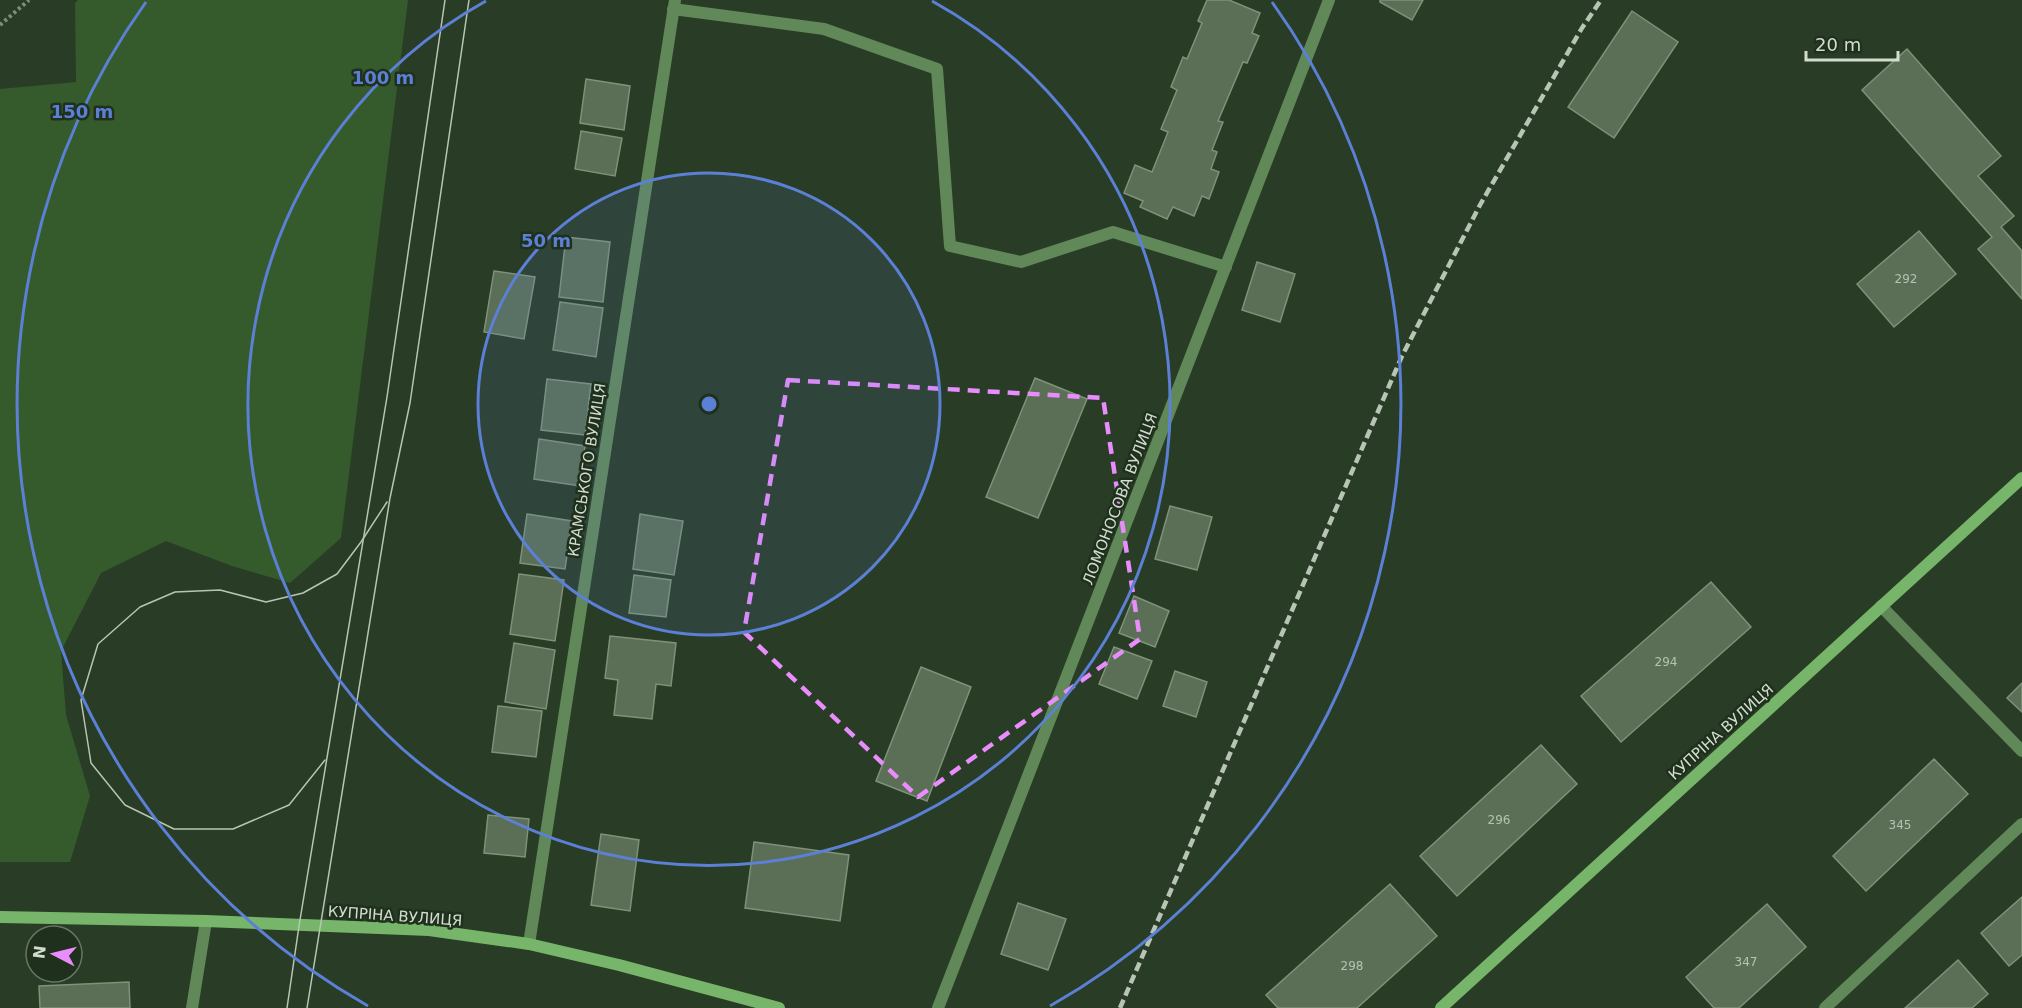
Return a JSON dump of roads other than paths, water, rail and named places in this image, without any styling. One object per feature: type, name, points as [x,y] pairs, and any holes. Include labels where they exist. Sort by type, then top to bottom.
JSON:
[{"type":"main road","name":"КУПРІНА ВУЛИЦЯ","points":[[1442,1008],[2022,478]]},
{"type":"main road","name":"КУПРІНА ВУЛИЦЯ","points":[[0,916],[429,930],[529,944],[619,965],[779,1008]]},
{"type":"street","name":"ЛОМОНОСОВА ВУЛИЦЯ","points":[[938,1008],[1329,0]]},
{"type":"street","points":[[674,4],[825,29],[937,69],[950,246],[1021,262],[1113,232],[1226,267]]},
{"type":"street","name":"КРАМСЬКОГО ВУЛИЦЯ","points":[[529,944],[674,4]]},
{"type":"street","points":[[1881,606],[2022,751]]},
{"type":"street","points":[[1825,1008],[2022,824]]},
{"type":"street","points":[[192,1008],[206,921]]},
{"type":"tram line","points":[[287,1008],[387,397],[445,0]]},
{"type":"tram line","points":[[307,1008],[390,498],[410,403],[469,0]]},
{"type":"tram line","points":[[325,760],[289,805],[233,829],[174,829],[125,805],[91,763],[81,700],[98,644],[140,607],[175,592],[220,590],[266,602],[303,593],[337,574],[387,502]]},
{"type":"railway","points":[[1120,1008],[1402,356],[1480,205],[1582,28],[1601,0]]}]
